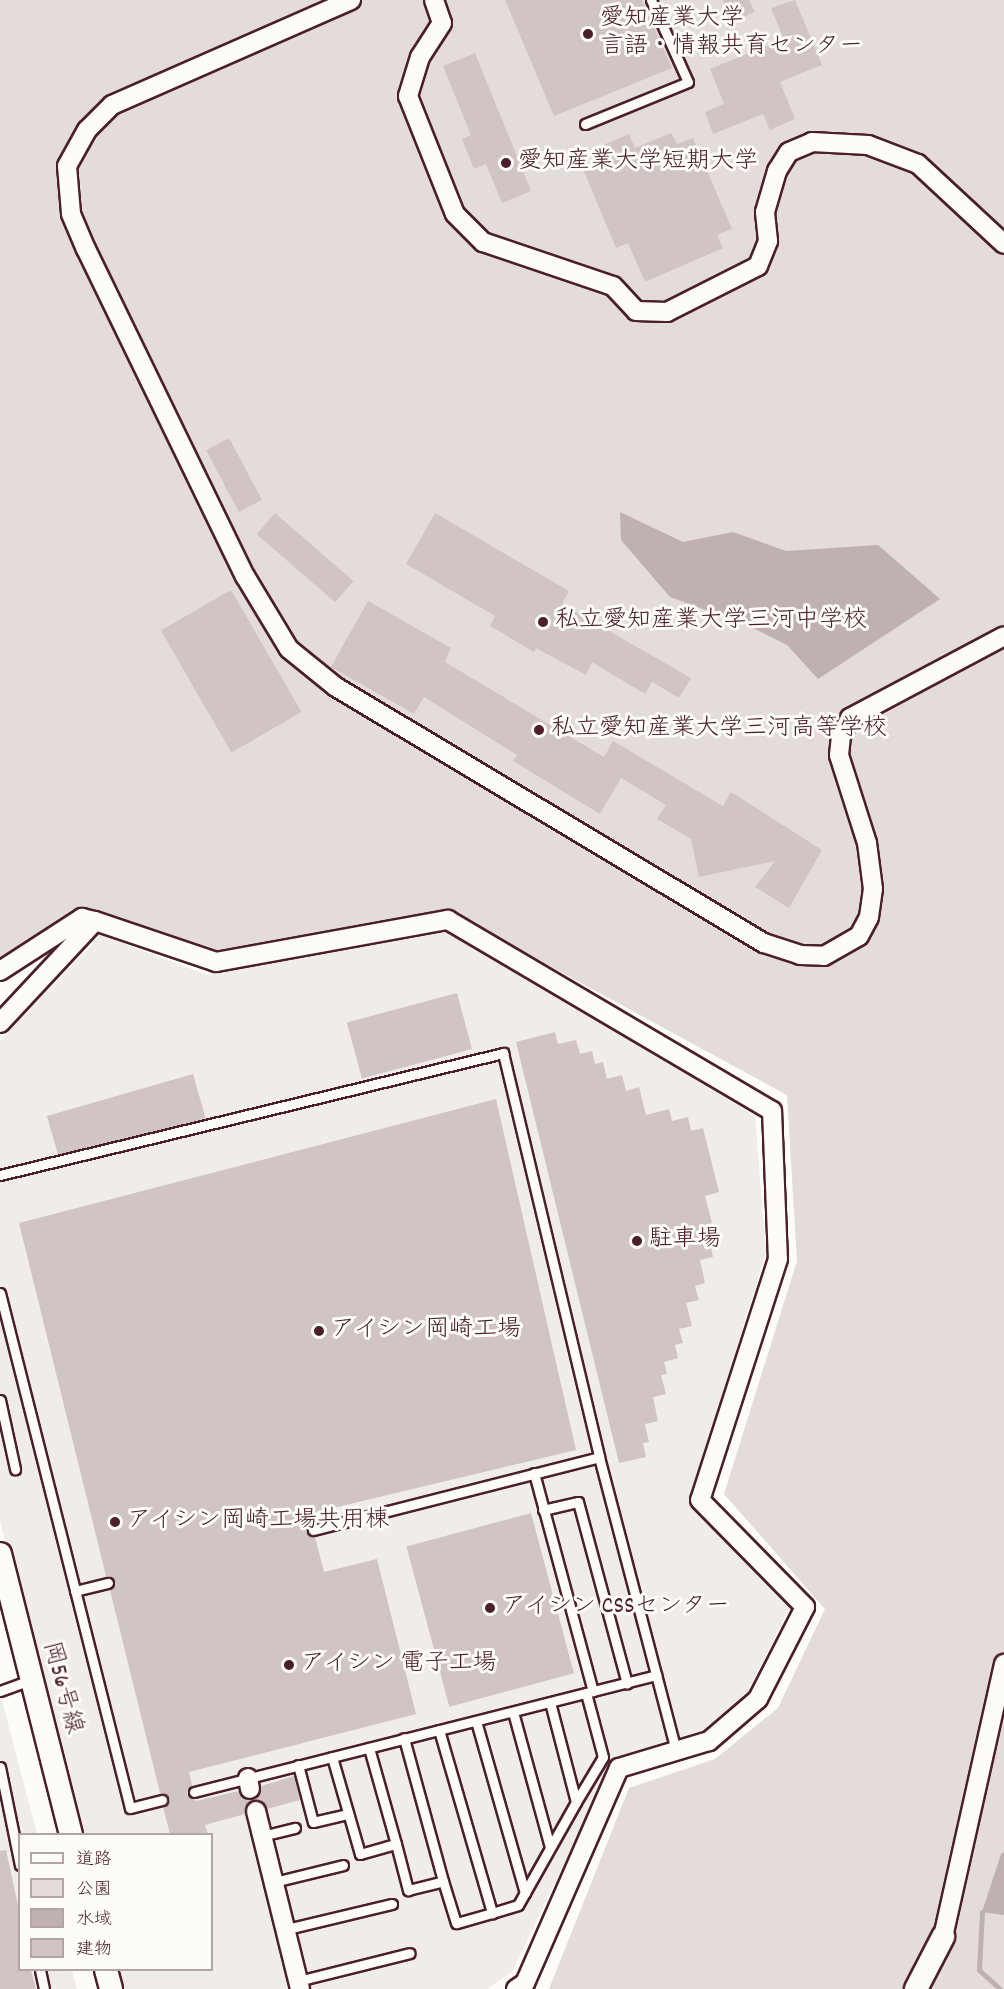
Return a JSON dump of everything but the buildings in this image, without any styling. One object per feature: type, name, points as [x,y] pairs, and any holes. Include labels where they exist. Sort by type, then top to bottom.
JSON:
[{"type":"street","points":[[351,0],[112,105],[87,130],[66,166],[72,214],[86,249],[244,576],[289,649],[336,687],[764,943],[800,955],[824,956],[859,936],[869,917],[873,889],[867,843],[839,755],[841,736],[850,718],[1004,636]]},
{"type":"street","points":[[434,0],[442,23],[420,57],[408,96],[455,214],[483,242],[585,274],[613,286],[636,311],[667,312],[758,266],[768,241],[765,212],[777,171],[789,152],[812,142],[868,145],[918,164],[1004,244]]},
{"type":"street","points":[[0,971],[82,918],[216,962],[448,920],[772,1111],[778,1258],[700,1500],[805,1607],[758,1699],[709,1741],[619,1768],[525,1983],[516,1989]]},
{"type":"street","points":[[0,1023],[95,921]]},
{"type":"street","name":"岡56号線","points":[[0,1554],[6,1604],[32,1680],[71,1833]]},
{"type":"street","points":[[916,1989],[943,1937],[1004,1664]]},
{"type":"street","points":[[256,1811],[299,1985]]},
{"type":"street","points":[[106,1971],[111,1989]]},
{"type":"lane","points":[[585,124],[688,82],[651,0]]},
{"type":"lane","points":[[0,1175],[503,1053],[599,1457],[676,1751]]},
{"type":"lane","points":[[0,1293],[130,1808],[162,1800]]},
{"type":"lane","points":[[0,1400],[15,1469]]},
{"type":"lane","points":[[313,1530],[599,1457]]},
{"type":"lane","points":[[404,1738],[456,1923],[518,1905],[603,1757],[590,1692],[534,1473]]},
{"type":"lane","points":[[543,1510],[578,1502],[627,1683]]},
{"type":"lane","points":[[75,1591],[108,1583]]},
{"type":"lane","points":[[194,1792],[249,1783],[298,1765],[656,1675]]},
{"type":"lane","points":[[0,1691],[32,1680]]},
{"type":"lane","points":[[550,1702],[576,1802]]},
{"type":"lane","points":[[513,1712],[550,1847]]},
{"type":"lane","points":[[477,1720],[525,1893]]},
{"type":"lane","points":[[439,1730],[492,1913]]},
{"type":"lane","points":[[369,1748],[408,1890],[443,1881]]},
{"type":"lane","points":[[332,1757],[360,1854],[396,1844]]},
{"type":"lane","points":[[298,1765],[313,1822],[348,1814]]},
{"type":"lane","points":[[0,1767],[18,1855]]},
{"type":"lane","points":[[262,1836],[296,1828]]},
{"type":"lane","points":[[274,1881],[343,1865]]},
{"type":"lane","points":[[286,1929],[392,1905]]},
{"type":"lane","points":[[299,1985],[410,1953]]},
{"type":"lane","points":[[40,1971],[44,1989]]},
{"type":"shaded area","points":[[447,929],[755,1116],[766,1252],[690,1501],[790,1606],[747,1694],[702,1730],[615,1758],[512,1972],[487,1989],[118,1989],[114,1971],[213,1971],[213,1833],[79,1833],[0,1520],[0,1041],[101,935],[207,975]]},
{"type":"shaded area","points":[[0,1693],[37,1833],[18,1833],[18,1971],[72,1971],[77,1989],[0,1989]]},
{"type":"green space","points":[[0,0],[1004,0],[1004,1989],[549,1989],[629,1788],[715,1759],[778,1708],[825,1609],[724,1494],[797,1261],[787,1095],[447,910],[227,956],[83,906],[0,957]]},
{"type":"water","points":[[620,512],[683,542],[733,532],[786,551],[878,545],[940,599],[818,679],[787,645],[747,625],[670,597],[621,540]]},
{"type":"water","points":[[1004,1852],[1004,1915],[982,1912],[1001,1854]]},
{"type":"waterway","points":[[982,1912],[979,1970],[1000,1989]]},
{"type":"place","name":"愛知産業大学 言語・情報共育センター","points":[[588,34]]},
{"type":"place","name":"愛知産業大学短期大学","points":[[506,163]]},
{"type":"place","name":"私立愛知産業大学三河中学校","points":[[543,622]]},
{"type":"place","name":"私立愛知産業大学三河高等学校","points":[[539,730]]},
{"type":"place","name":"駐車場","points":[[637,1241]]},
{"type":"place","name":"アイシン岡崎工場","points":[[319,1331]]},
{"type":"place","name":"アイシン岡崎工場共用棟","points":[[115,1522]]},
{"type":"place","name":"アイシン CSSセンター","points":[[490,1608]]},
{"type":"place","name":"アイシン 電子工場","points":[[289,1665]]}]
